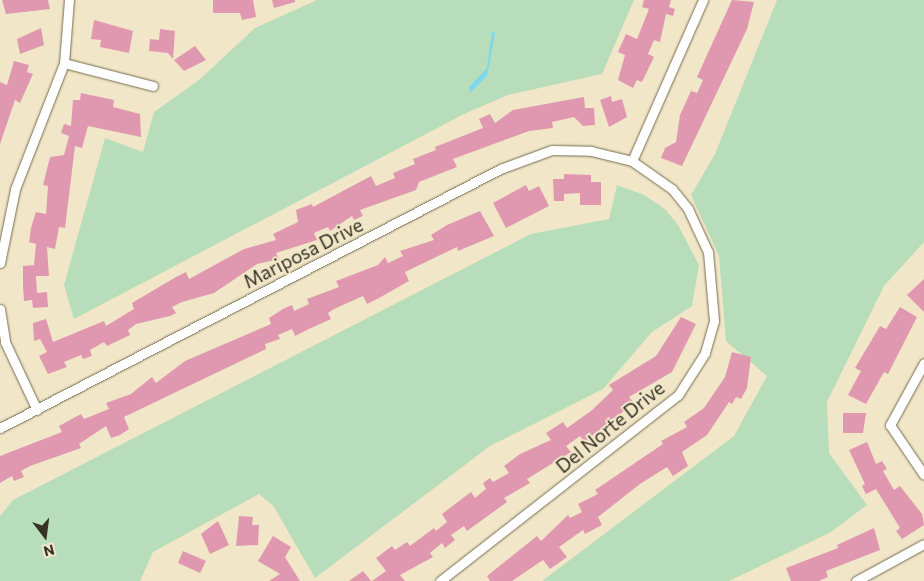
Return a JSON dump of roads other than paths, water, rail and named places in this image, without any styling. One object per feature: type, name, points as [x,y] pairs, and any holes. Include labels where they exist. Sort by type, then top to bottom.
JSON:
[{"type":"street","points":[[0,263],[16,189],[64,63],[69,0]]},
{"type":"street","points":[[632,161],[703,0]]},
{"type":"street","points":[[64,63],[153,86]]},
{"type":"street","name":"Mariposa Drive","points":[[0,428],[500,169],[552,150],[591,151],[632,161]]},
{"type":"street","name":"Del Norte Drive","points":[[440,581],[678,395],[705,354],[714,321],[708,252],[688,209],[672,188],[632,161]]},
{"type":"street","points":[[0,309],[5,342],[37,410]]},
{"type":"street","points":[[924,363],[890,425],[924,475]]},
{"type":"street","points":[[856,581],[924,544]]},
{"type":"water","points":[[492,31],[495,34],[487,76],[470,93],[469,87],[487,68]]}]
